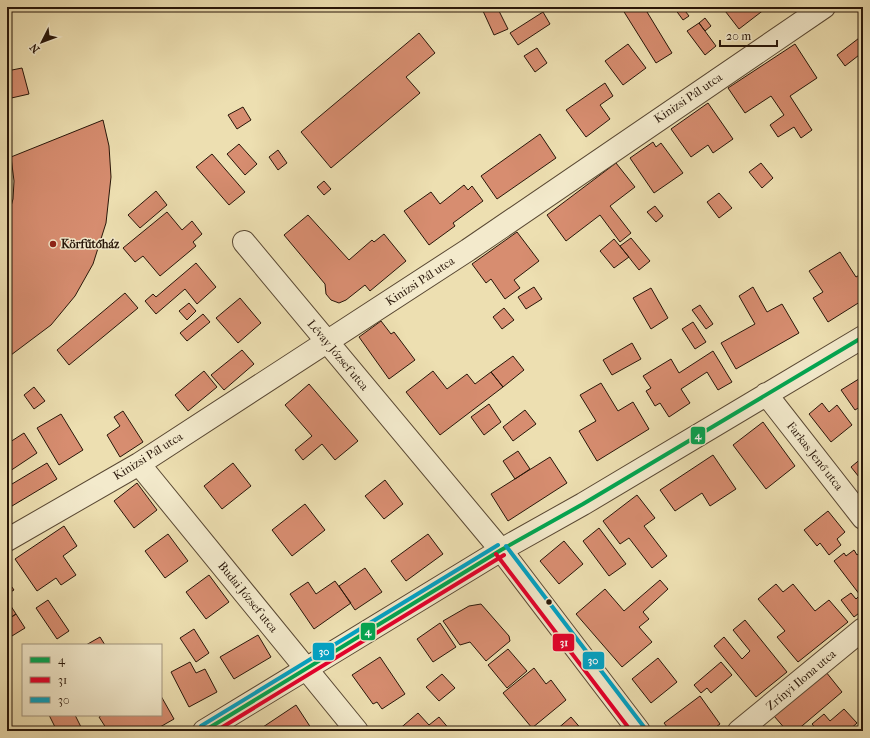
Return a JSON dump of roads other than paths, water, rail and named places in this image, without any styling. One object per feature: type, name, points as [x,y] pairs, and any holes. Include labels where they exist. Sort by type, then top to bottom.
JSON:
[{"type":"street","name":"Kinizsi Pál utca","points":[[7,540],[139,464],[327,342],[468,250],[668,112],[824,7]]},
{"type":"street","name":"Lévay József utca","points":[[244,242],[501,550],[639,731]]},
{"type":"street","points":[[204,731],[501,550],[583,504],[863,337]]},
{"type":"street","name":"Farkas Jenő utca","points":[[766,394],[863,518]]},
{"type":"street","name":"Budai József utca","points":[[139,464],[357,731]]},
{"type":"street","name":"Zrínyi Ilona utca","points":[[739,731],[863,629]]},
{"type":"street","points":[[235,731],[240,709]]},
{"type":"place","name":"Körfűtőház","points":[[53,244]]}]
